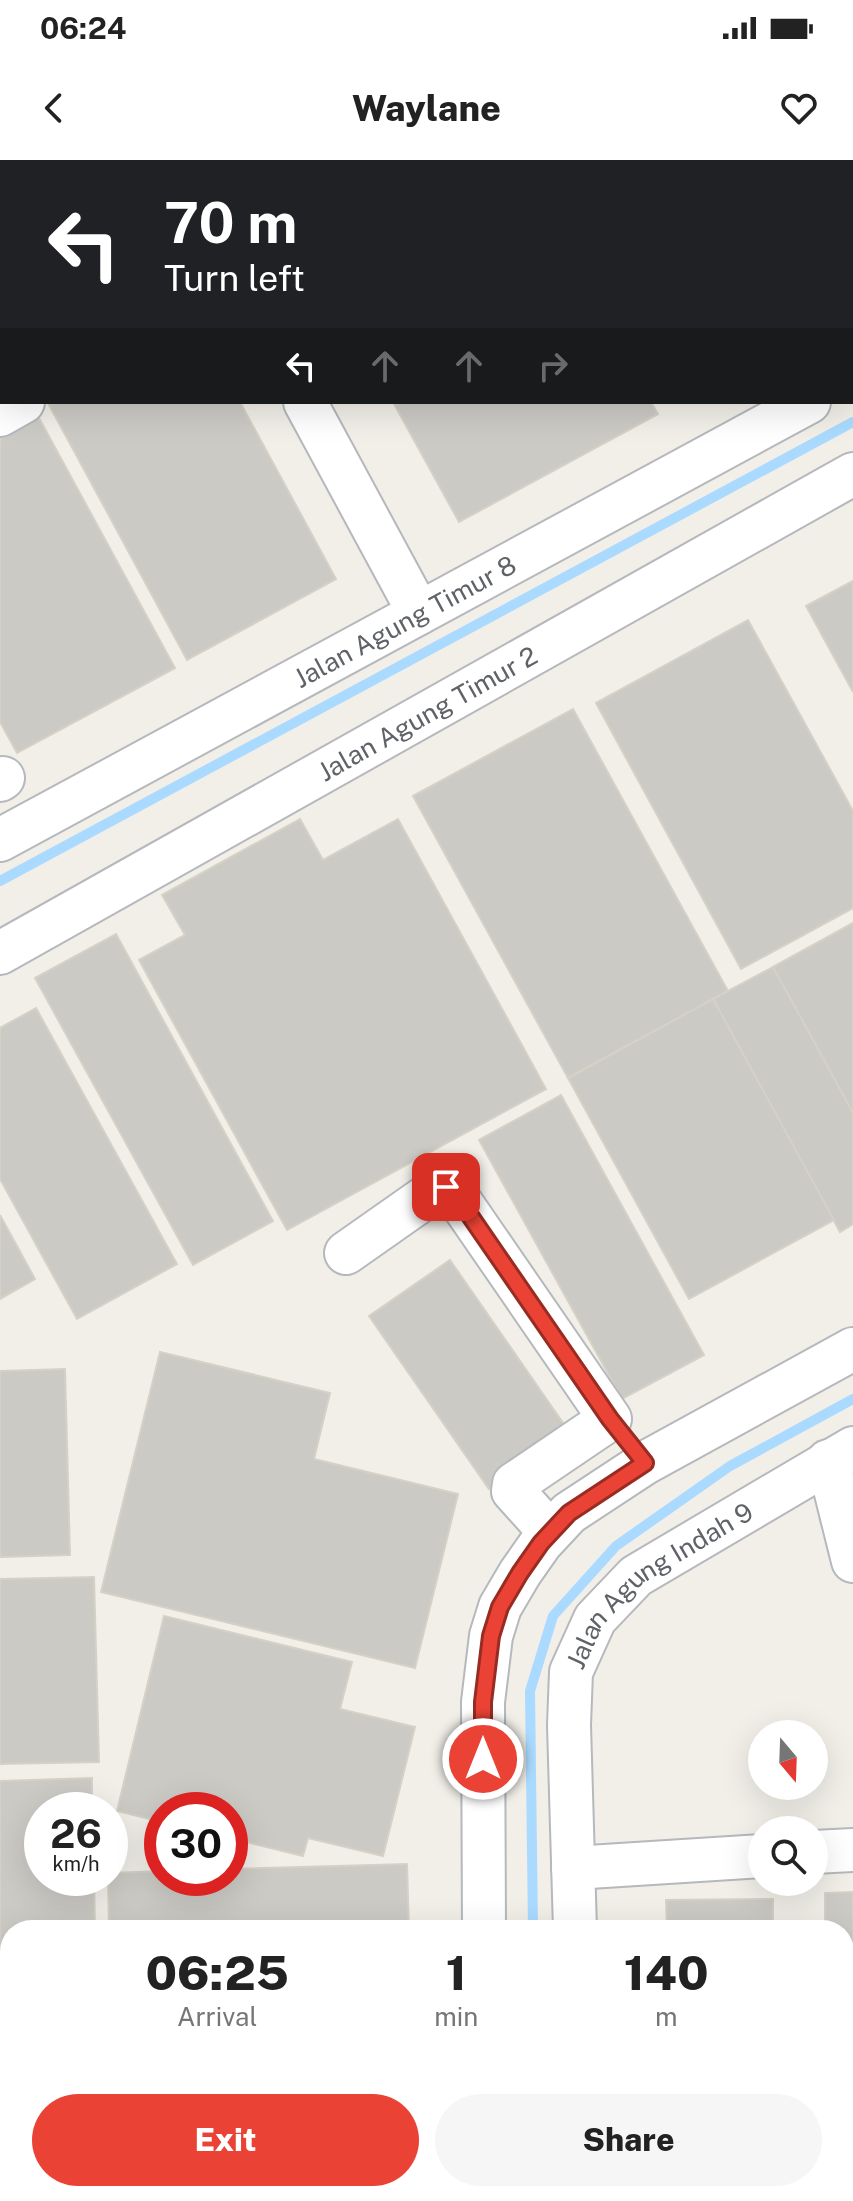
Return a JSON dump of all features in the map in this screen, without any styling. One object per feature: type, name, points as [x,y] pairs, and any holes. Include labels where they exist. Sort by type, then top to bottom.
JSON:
[{"type":"street","points":[[0,415],[19,404]]},
{"type":"street","points":[[306,404],[419,613]]},
{"type":"street","name":"Jalan Agung Timur 8","points":[[0,840],[805,404]]},
{"type":"street","name":"Jalan Agung Timur 2","points":[[0,953],[853,474]]},
{"type":"street","points":[[346,1253],[440,1187],[453,1191],[610,1419],[645,1463]]},
{"type":"street","points":[[484,1920],[483,1702],[491,1636],[500,1607],[520,1573],[550,1532],[569,1513],[645,1463],[853,1349]]},
{"type":"street","points":[[550,1532],[513,1491],[514,1484],[610,1419]]},
{"type":"street","points":[[841,1454],[853,1561]]},
{"type":"street","name":"Jalan Agung Indah 9","points":[[575,1920],[569,1725],[571,1672],[595,1619],[636,1576],[841,1454]]},
{"type":"street","points":[[828,1851],[853,1850]]},
{"type":"street","points":[[573,1868],[748,1857]]},
{"type":"building","points":[[49,404],[241,404],[336,579],[187,660]]},
{"type":"building","points":[[394,404],[652,404],[658,414],[459,522]]},
{"type":"building","points":[[39,418],[175,668],[17,753],[0,722],[0,439]]},
{"type":"building","points":[[853,581],[853,692],[806,606]]},
{"type":"building","points":[[748,620],[853,811],[853,908],[741,969],[596,703]]},
{"type":"building","points":[[573,709],[728,991],[568,1078],[413,796]]},
{"type":"building","points":[[300,819],[323,860],[398,819],[546,1089],[287,1230],[139,960],[185,935],[162,895]]},
{"type":"building","points":[[853,923],[853,1113],[773,967]]},
{"type":"building","points":[[116,934],[273,1221],[193,1265],[35,978]]},
{"type":"building","points":[[773,967],[853,1113],[853,1224],[840,1232],[713,999]]},
{"type":"building","points":[[713,999],[834,1220],[689,1299],[568,1078]]},
{"type":"building","points":[[36,1008],[177,1264],[77,1319],[0,1179],[0,1028]]},
{"type":"building","points":[[561,1095],[704,1355],[622,1399],[479,1140]]},
{"type":"building","points":[[0,1215],[35,1279],[0,1299]]},
{"type":"building","points":[[450,1260],[570,1433],[489,1489],[369,1316]]},
{"type":"building","points":[[160,1352],[330,1393],[314,1459],[458,1494],[415,1668],[101,1592]]},
{"type":"building","points":[[65,1369],[70,1555],[0,1557],[0,1371]]},
{"type":"building","points":[[94,1577],[99,1762],[0,1764],[0,1579]]},
{"type":"building","points":[[164,1616],[352,1662],[340,1709],[415,1727],[383,1856],[308,1838],[303,1856],[248,1842],[248,1792],[144,1792],[144,1818],[128,1814],[128,1792],[122,1792]]},
{"type":"building","points":[[92,1778],[92,1792],[24,1792],[24,1896],[94,1896],[95,1920],[0,1920],[0,1781]]},
{"type":"building","points":[[407,1864],[409,1920],[109,1920],[108,1896],[128,1896],[128,1872],[144,1872],[144,1896],[248,1896],[248,1868]]},
{"type":"building","points":[[853,1892],[853,1920],[825,1920],[825,1896],[828,1893]]},
{"type":"building","points":[[773,1899],[773,1920],[667,1920],[666,1900]]},
{"type":"waterway","points":[[0,881],[853,422]]},
{"type":"waterway","points":[[533,1920],[530,1691],[553,1616],[616,1546],[730,1466],[853,1399]]},
{"type":"route","points":[[446,1187],[453,1191],[610,1419],[645,1463],[569,1513],[541,1543],[500,1607],[491,1636],[483,1702],[483,1759]]}]
